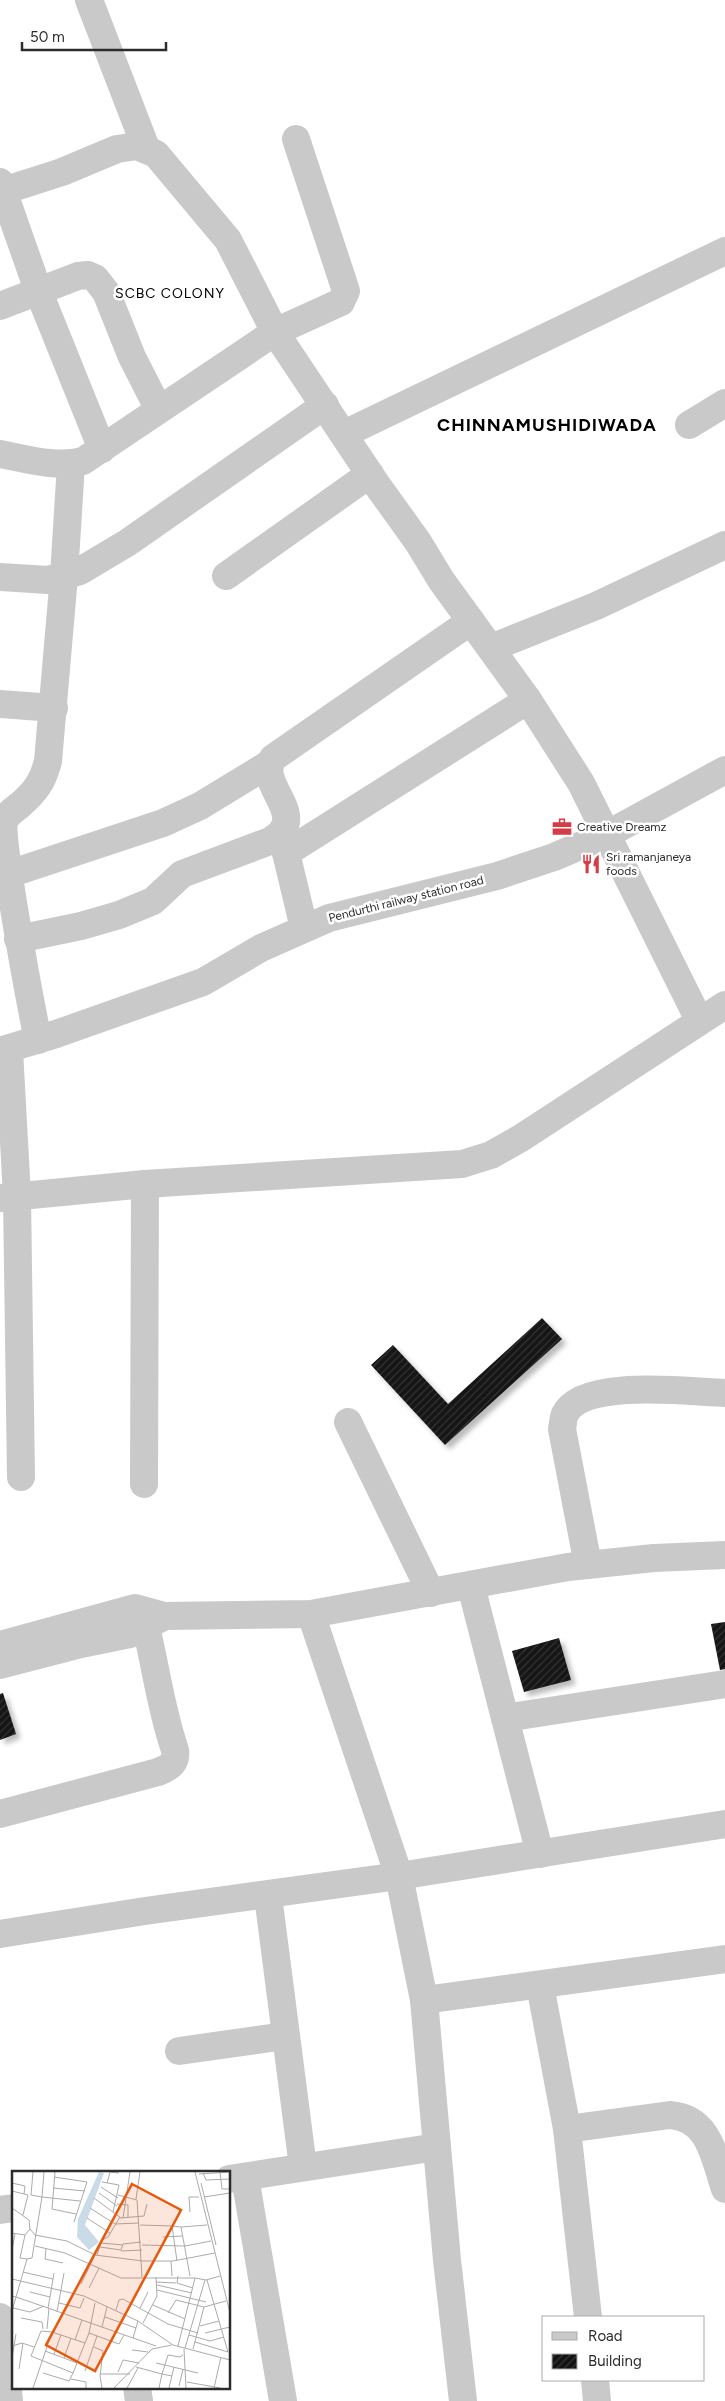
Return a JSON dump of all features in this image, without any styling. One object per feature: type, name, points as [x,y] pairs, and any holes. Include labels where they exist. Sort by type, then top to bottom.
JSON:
[{"type":"street","points":[[89,0],[146,148]]},
{"type":"street","points":[[0,454],[55,464],[71,464],[91,456],[158,408],[276,332],[341,302],[346,295],[296,139]]},
{"type":"street","points":[[102,449],[38,290],[1,188],[62,172],[117,149],[138,146],[156,154],[228,240],[276,332],[370,474],[418,542],[441,580],[528,700],[581,783],[699,1020]]},
{"type":"street","points":[[344,434],[725,251]]},
{"type":"street","points":[[0,306],[38,290],[78,276],[88,275],[101,284],[132,357],[158,408]]},
{"type":"street","points":[[689,425],[725,403]]},
{"type":"street","points":[[0,577],[48,580],[86,568],[127,543],[325,405]]},
{"type":"street","points":[[38,1040],[1,842],[4,821],[39,787],[48,761],[54,708],[71,464]]},
{"type":"street","points":[[226,576],[370,474]]},
{"type":"street","points":[[491,648],[596,606],[725,546]]},
{"type":"street","points":[[6,875],[163,823],[200,806],[269,764],[280,753],[471,621]]},
{"type":"street","points":[[18,939],[81,926],[119,915],[153,901],[182,874],[270,841],[283,844],[528,700]]},
{"type":"street","points":[[0,704],[54,708]]},
{"type":"street","points":[[269,764],[270,773],[286,817],[287,824],[283,844],[304,928]]},
{"type":"street","name":"Pendurthi railway station road","points":[[4,1051],[203,982],[260,948],[304,928],[358,910],[497,876],[554,857],[608,834],[725,770]]},
{"type":"street","points":[[9,1197],[145,1184],[462,1164],[491,1155],[521,1138],[699,1020],[725,1005]]},
{"type":"street","points":[[4,1051],[9,1197],[9,1345],[21,1477]]},
{"type":"street","points":[[144,1484],[145,1184]]},
{"type":"street","points":[[588,1565],[562,1429],[565,1414],[584,1398],[602,1392],[621,1389],[725,1393]]},
{"type":"street","points":[[348,1422],[430,1593]]},
{"type":"street","points":[[0,1665],[81,1644],[130,1634],[155,1621],[311,1614],[588,1565],[654,1558],[725,1555]]},
{"type":"street","points":[[471,1586],[540,1854]]},
{"type":"street","points":[[0,1645],[134,1608],[155,1621]]},
{"type":"street","points":[[311,1614],[399,1876],[424,2000],[447,2260],[463,2401]]},
{"type":"street","points":[[0,1814],[158,1772],[172,1764],[176,1756],[160,1700],[155,1621]]},
{"type":"street","points":[[505,1718],[725,1684]]},
{"type":"street","points":[[0,1934],[145,1911],[268,1896],[725,1824]]},
{"type":"street","points":[[268,1896],[284,2036],[303,2167]]},
{"type":"street","points":[[424,2000],[725,1959]]},
{"type":"street","points":[[540,1985],[566,2129],[588,2316]]},
{"type":"street","points":[[178,2051],[284,2036]]},
{"type":"street","points":[[566,2129],[670,2115],[684,2116],[698,2124],[709,2141],[725,2189]]},
{"type":"street","points":[[282,2401],[237,2178],[437,2147]]},
{"type":"street","points":[[0,2317],[9,2401]]},
{"type":"street","points":[[595,2381],[597,2401]]},
{"type":"street","points":[[137,2388],[139,2401]]},
{"type":"building","points":[[542,1318],[562,1339],[445,1445],[371,1365],[393,1345],[448,1404]]},
{"type":"building","points":[[725,1622],[725,1669],[720,1670],[711,1624]]},
{"type":"building","points":[[559,1638],[571,1680],[524,1692],[512,1651]]},
{"type":"building","points":[[3,1693],[16,1734],[0,1740],[0,1694]]},
{"type":"place","name":"Creative Dreamz","points":[[562,827]]},
{"type":"place","name":"Sri ramanjaneya foods","points":[[591,864]]},
{"type":"district","name":"SCBC COLONY","points":[[170,293]]},
{"type":"district","name":"CHINNAMUSHIDIWADA","points":[[547,425]]}]
